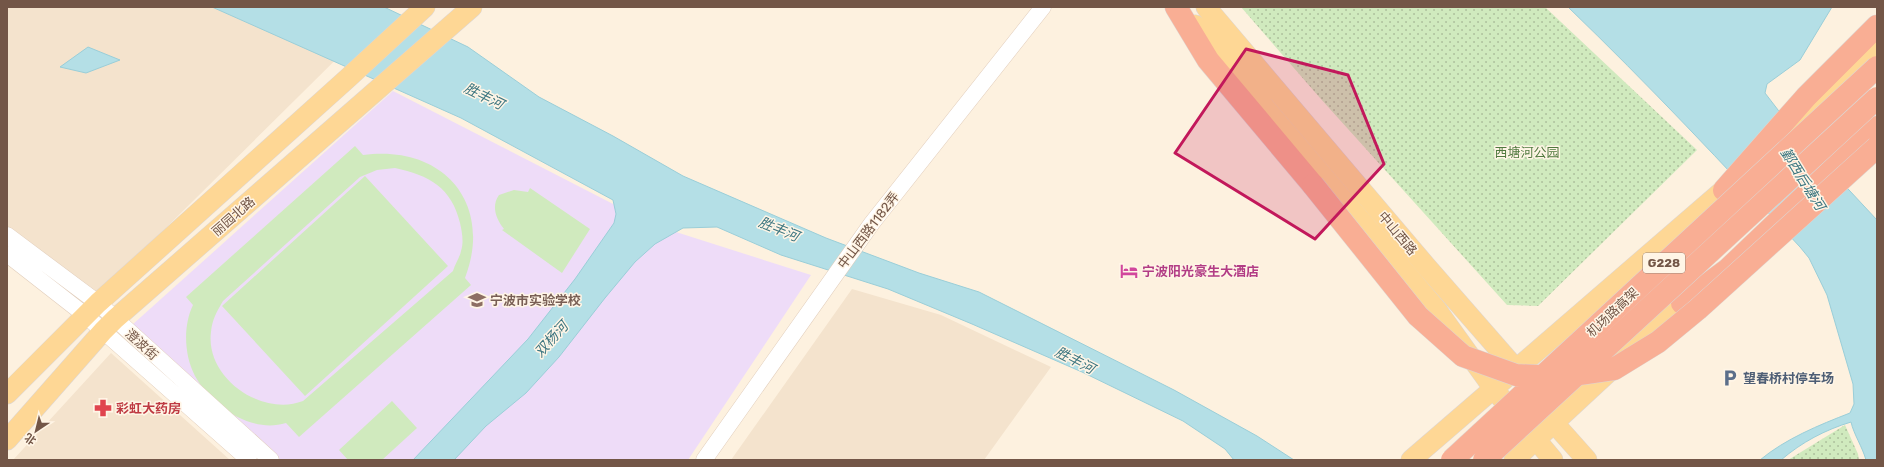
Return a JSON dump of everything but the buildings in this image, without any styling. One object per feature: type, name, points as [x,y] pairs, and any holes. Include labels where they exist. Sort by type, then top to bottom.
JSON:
[{"type":"highway","points":[[1176,7],[1208,60],[1313,185],[1418,316],[1464,356],[1516,375],[1559,377],[1614,369],[1658,342],[1698,308],[1877,147]]},
{"type":"highway","points":[[1722,192],[1806,97],[1877,26]]},
{"type":"highway","name":"机场路高架","points":[[1452,460],[1877,67]]},
{"type":"highway","name":"机场路高架","points":[[1484,460],[1877,98]]},
{"type":"highway","points":[[1682,303],[1728,269],[1877,127]]},
{"type":"main road","name":"丽园北路","points":[[7,394],[91,309],[425,7]]},
{"type":"main road","name":"中山西路","points":[[1179,7],[1437,310],[1493,388],[1553,460]]},
{"type":"main road","name":"中山西路","points":[[1206,7],[1426,266],[1516,369],[1554,423],[1587,460]]},
{"type":"main road","name":"丽园北路","points":[[7,440],[109,325],[373,93],[468,12]]},
{"type":"main road","points":[[1412,460],[1493,388],[1722,192],[1877,47]]},
{"type":"main road","points":[[1514,460],[1682,303],[1877,114]]},
{"type":"street","name":"中山西路1182弄","points":[[704,460],[872,223],[1043,7]]},
{"type":"street","name":"澄波街","points":[[7,235],[109,325],[271,460]]},
{"type":"street","name":"澄波街","points":[[7,254],[91,309]]},
{"type":"street","name":"澄波街","points":[[109,325],[249,460]]},
{"type":"highlighted area","points":[[1246,49],[1348,75],[1384,164],[1315,239],[1175,153]]},
{"type":"shaded area","points":[[7,7],[389,7],[97,296],[7,227]]},
{"type":"shaded area","name":"宁波市实验学校","points":[[393,91],[654,225],[811,275],[688,460],[279,460],[132,325]]},
{"type":"shaded area","points":[[852,289],[941,315],[1051,367],[984,460],[731,460]]},
{"type":"shaded area","points":[[111,353],[230,460],[13,460]]},
{"type":"green space","name":"西塘河公园","points":[[1241,7],[1545,7],[1697,150],[1538,306],[1507,305],[1320,98]]},
{"type":"green space","points":[[355,146],[363,155],[391,154],[416,159],[438,169],[454,184],[466,203],[472,225],[472,250],[465,278],[471,285],[299,437],[286,423],[259,425],[234,415],[211,398],[202,387],[191,368],[187,350],[186,331],[193,305],[186,297]],"holes":[[[395,168],[428,179],[437,185],[445,192],[456,211],[460,223],[462,244],[453,271],[303,401],[287,405],[270,403],[254,398],[239,390],[227,378],[217,364],[212,349],[212,324],[223,301],[360,177],[377,170]]]},
{"type":"green space","points":[[365,176],[448,266],[305,396],[222,306]]},
{"type":"green space","points":[[530,188],[590,229],[562,273],[502,230],[504,229],[497,217],[495,204],[499,195],[514,190],[528,192]]},
{"type":"green space","points":[[392,401],[417,428],[382,460],[348,460],[339,450]]},
{"type":"green space","points":[[1845,425],[1858,454],[1859,460],[1788,460]]},
{"type":"water","points":[[212,7],[384,7],[468,47],[539,97],[613,136],[683,176],[826,238],[919,273],[979,292],[1174,390],[1257,436],[1294,460],[1234,460],[1225,449],[1183,421],[1082,372],[888,289],[781,255],[717,227],[683,228],[655,244],[635,262],[559,357],[526,393],[486,426],[454,460],[413,460],[528,339],[575,279],[614,223],[616,214],[613,200],[461,118]]},
{"type":"water","name":"鄞西后塘河","points":[[1568,7],[1832,7],[1800,60],[1767,84],[1765,93],[1795,132],[1877,220],[1877,460],[1866,460],[1851,422],[1814,437],[1781,460],[1760,460],[1780,445],[1791,439],[1850,413],[1854,404],[1853,384],[1827,295],[1809,258],[1800,247],[1686,125]]},
{"type":"water","points":[[88,47],[120,60],[86,73],[60,67]]},
{"type":"place","name":"宁波阳光豪生大酒店","points":[[1129,271]]},
{"type":"place","name":"宁波市实验学校","points":[[477,300]]},
{"type":"place","name":"望春桥村停车场","points":[[1730,378]]},
{"type":"place","name":"彩虹大药房","points":[[103,408]]},
{"type":"water label","name":"胜丰河","points":[[484,96]]},
{"type":"water label","name":"胜丰河","points":[[779,229]]},
{"type":"water label","name":"双杨河","points":[[551,339]]},
{"type":"water label","name":"胜丰河","points":[[1075,360]]}]
